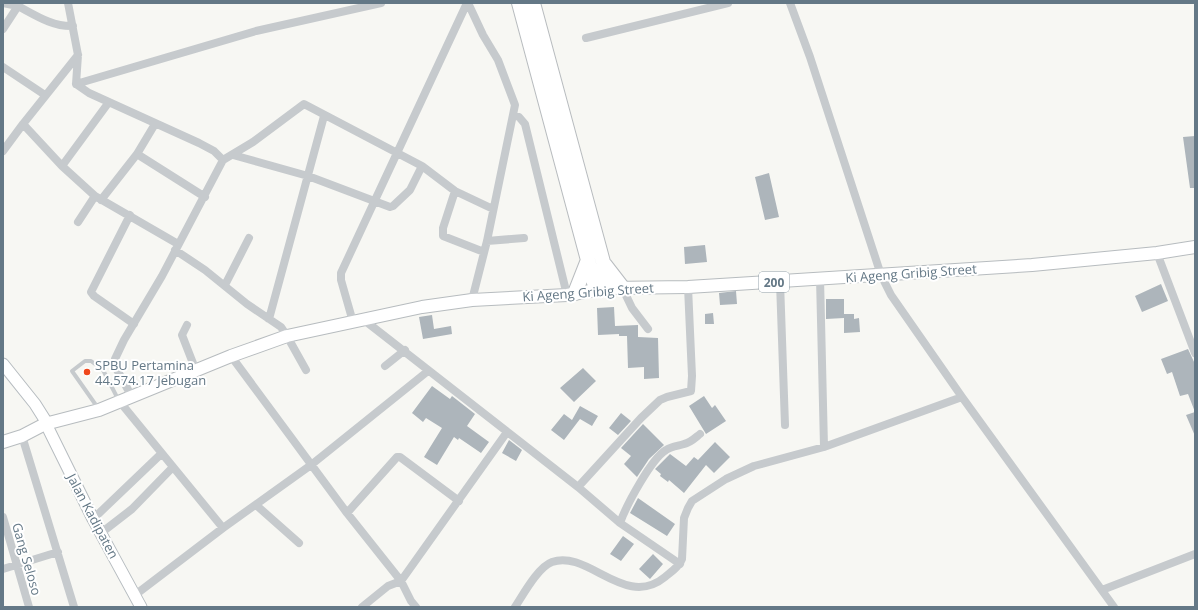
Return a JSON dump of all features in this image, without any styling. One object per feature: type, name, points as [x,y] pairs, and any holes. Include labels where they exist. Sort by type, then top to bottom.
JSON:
[{"type":"highway","points":[[519,3],[588,260],[609,289]]},
{"type":"highway","points":[[533,3],[609,289]]},
{"type":"highway","points":[[571,294],[588,260]]},
{"type":"main road","name":"Ki Ageng Gribig Street","points":[[3,442],[22,436],[45,422],[99,410],[231,356],[287,336],[422,307],[472,300],[571,294],[609,289],[688,287],[780,282],[820,278],[1032,265],[1157,253],[1195,247]]},
{"type":"street","points":[[3,3],[18,6],[52,23],[64,27],[73,26]]},
{"type":"street","points":[[68,3],[78,55],[76,84]]},
{"type":"street","points":[[76,84],[256,31],[381,3]]},
{"type":"street","points":[[467,3],[483,35],[498,60],[515,105],[487,241],[472,300]]},
{"type":"street","points":[[467,3],[341,273],[341,280],[359,321],[405,350],[428,371],[578,487],[620,524],[680,564]]},
{"type":"street","points":[[586,38],[728,3]]},
{"type":"street","points":[[790,3],[810,56],[881,275],[891,294],[962,397],[1114,607]]},
{"type":"street","points":[[3,29],[18,6]]},
{"type":"street","points":[[3,151],[45,95],[78,55]]},
{"type":"street","points":[[3,67],[45,95]]},
{"type":"street","points":[[76,84],[84,90],[214,151],[223,160]]},
{"type":"street","points":[[62,166],[109,102]]},
{"type":"street","points":[[132,397],[115,364],[119,351],[162,276],[176,247],[205,197],[223,160],[233,155],[304,104],[396,154],[422,166],[456,191],[493,209]]},
{"type":"street","points":[[513,115],[519,117],[525,124],[571,294]]},
{"type":"street","points":[[269,319],[324,116]]},
{"type":"street","points":[[23,124],[62,166],[98,198],[130,215],[176,247],[247,304],[280,327],[287,336],[306,370]]},
{"type":"street","points":[[78,222],[137,154],[155,124]]},
{"type":"street","points":[[137,154],[205,197]]},
{"type":"street","points":[[233,155],[308,176],[390,207],[410,190],[422,166]]},
{"type":"street","points":[[456,191],[443,228],[443,236],[484,252]]},
{"type":"street","points":[[130,215],[91,292],[94,296],[134,324]]},
{"type":"street","points":[[225,285],[249,238]]},
{"type":"street","points":[[487,241],[524,238]]},
{"type":"street","points":[[1157,253],[1195,350]]},
{"type":"street","points":[[820,278],[824,447]]},
{"type":"street","points":[[780,282],[786,425]]},
{"type":"street","points":[[578,487],[641,418],[660,400],[667,397],[689,393],[692,390],[688,287]]},
{"type":"street","points":[[609,289],[632,308],[648,329]]},
{"type":"street","points":[[187,325],[182,335],[196,371]]},
{"type":"street","points":[[385,366],[405,350]]},
{"type":"street","points":[[231,356],[347,513],[401,581],[411,601],[416,607]]},
{"type":"street","name":"Jalan Kadipaten","points":[[3,364],[34,404],[45,422],[93,519],[141,607]]},
{"type":"street","points":[[135,595],[223,528],[311,465],[428,371]]},
{"type":"street","points":[[515,607],[535,578],[551,562],[569,562],[629,587],[639,589],[651,586],[661,581],[680,564],[682,559],[684,518],[692,501],[726,479],[754,466],[824,447],[962,397]]},
{"type":"street","points":[[120,402],[223,528]]},
{"type":"street","points":[[362,607],[388,586],[401,581],[506,432]]},
{"type":"street","points":[[620,524],[624,511],[652,465],[661,454],[674,446],[686,444],[700,434]]},
{"type":"street","points":[[22,436],[74,607]]},
{"type":"street","points":[[93,519],[161,454]]},
{"type":"street","points":[[347,513],[397,457],[401,458],[458,501]]},
{"type":"street","points":[[101,533],[132,509],[172,467]]},
{"type":"street","points":[[256,505],[299,543]]},
{"type":"street","name":"Gang Seloso","points":[[3,517],[29,607]]},
{"type":"street","points":[[3,569],[58,552]]},
{"type":"street","points":[[1102,590],[1195,554]]},
{"type":"lane","points":[[99,410],[72,371],[84,361],[91,360],[102,370],[120,402]]},
{"type":"building","points":[[1195,136],[1195,188],[1190,188],[1183,137]]},
{"type":"building","points":[[769,173],[779,217],[765,220],[755,177]]},
{"type":"building","points":[[705,245],[707,262],[685,264],[684,247]]},
{"type":"building","points":[[1161,284],[1168,301],[1142,312],[1135,296]]},
{"type":"building","points":[[736,291],[737,304],[720,305],[719,293]]},
{"type":"building","points":[[826,299],[844,299],[844,314],[854,314],[854,319],[859,318],[860,332],[844,333],[844,318],[826,319]]},
{"type":"building","points":[[614,307],[615,326],[638,325],[638,337],[658,338],[659,378],[644,379],[644,367],[628,368],[627,336],[619,336],[619,334],[598,335],[597,308]]},
{"type":"building","points":[[713,313],[714,324],[705,324],[705,314]]},
{"type":"building","points":[[432,315],[434,329],[451,326],[452,334],[423,339],[419,317]]},
{"type":"building","points":[[1188,349],[1195,364],[1195,412],[1188,394],[1180,396],[1172,372],[1167,374],[1161,359]]},
{"type":"building","points":[[583,368],[596,381],[574,402],[560,388]]},
{"type":"building","points":[[432,386],[450,399],[452,396],[475,414],[467,426],[489,442],[481,453],[459,438],[458,440],[454,437],[437,465],[424,457],[442,428],[426,418],[423,422],[412,413]]},
{"type":"building","points":[[704,396],[712,408],[715,405],[726,421],[706,434],[689,406]]},
{"type":"building","points":[[580,406],[598,416],[592,426],[580,419],[564,440],[551,430],[564,414],[572,420]]},
{"type":"building","points":[[1195,412],[1195,436],[1186,415]]},
{"type":"building","points":[[621,413],[631,421],[618,435],[609,428]]},
{"type":"building","points":[[643,424],[664,445],[649,459],[637,477],[624,464],[631,456],[621,448]]},
{"type":"building","points":[[509,440],[522,450],[516,461],[502,453]]},
{"type":"building","points":[[715,442],[730,457],[714,473],[706,465],[684,493],[669,480],[668,482],[660,476],[661,474],[655,469],[670,454],[686,466],[694,457],[698,460]]},
{"type":"building","points":[[638,498],[675,524],[667,536],[630,513]]},
{"type":"building","points":[[623,536],[634,544],[621,561],[610,554]]},
{"type":"building","points":[[653,554],[663,564],[650,579],[639,569]]},
{"type":"place","name":"SPBU Pertamina 44.574.17 Jebugan","points":[[87,372]]}]
